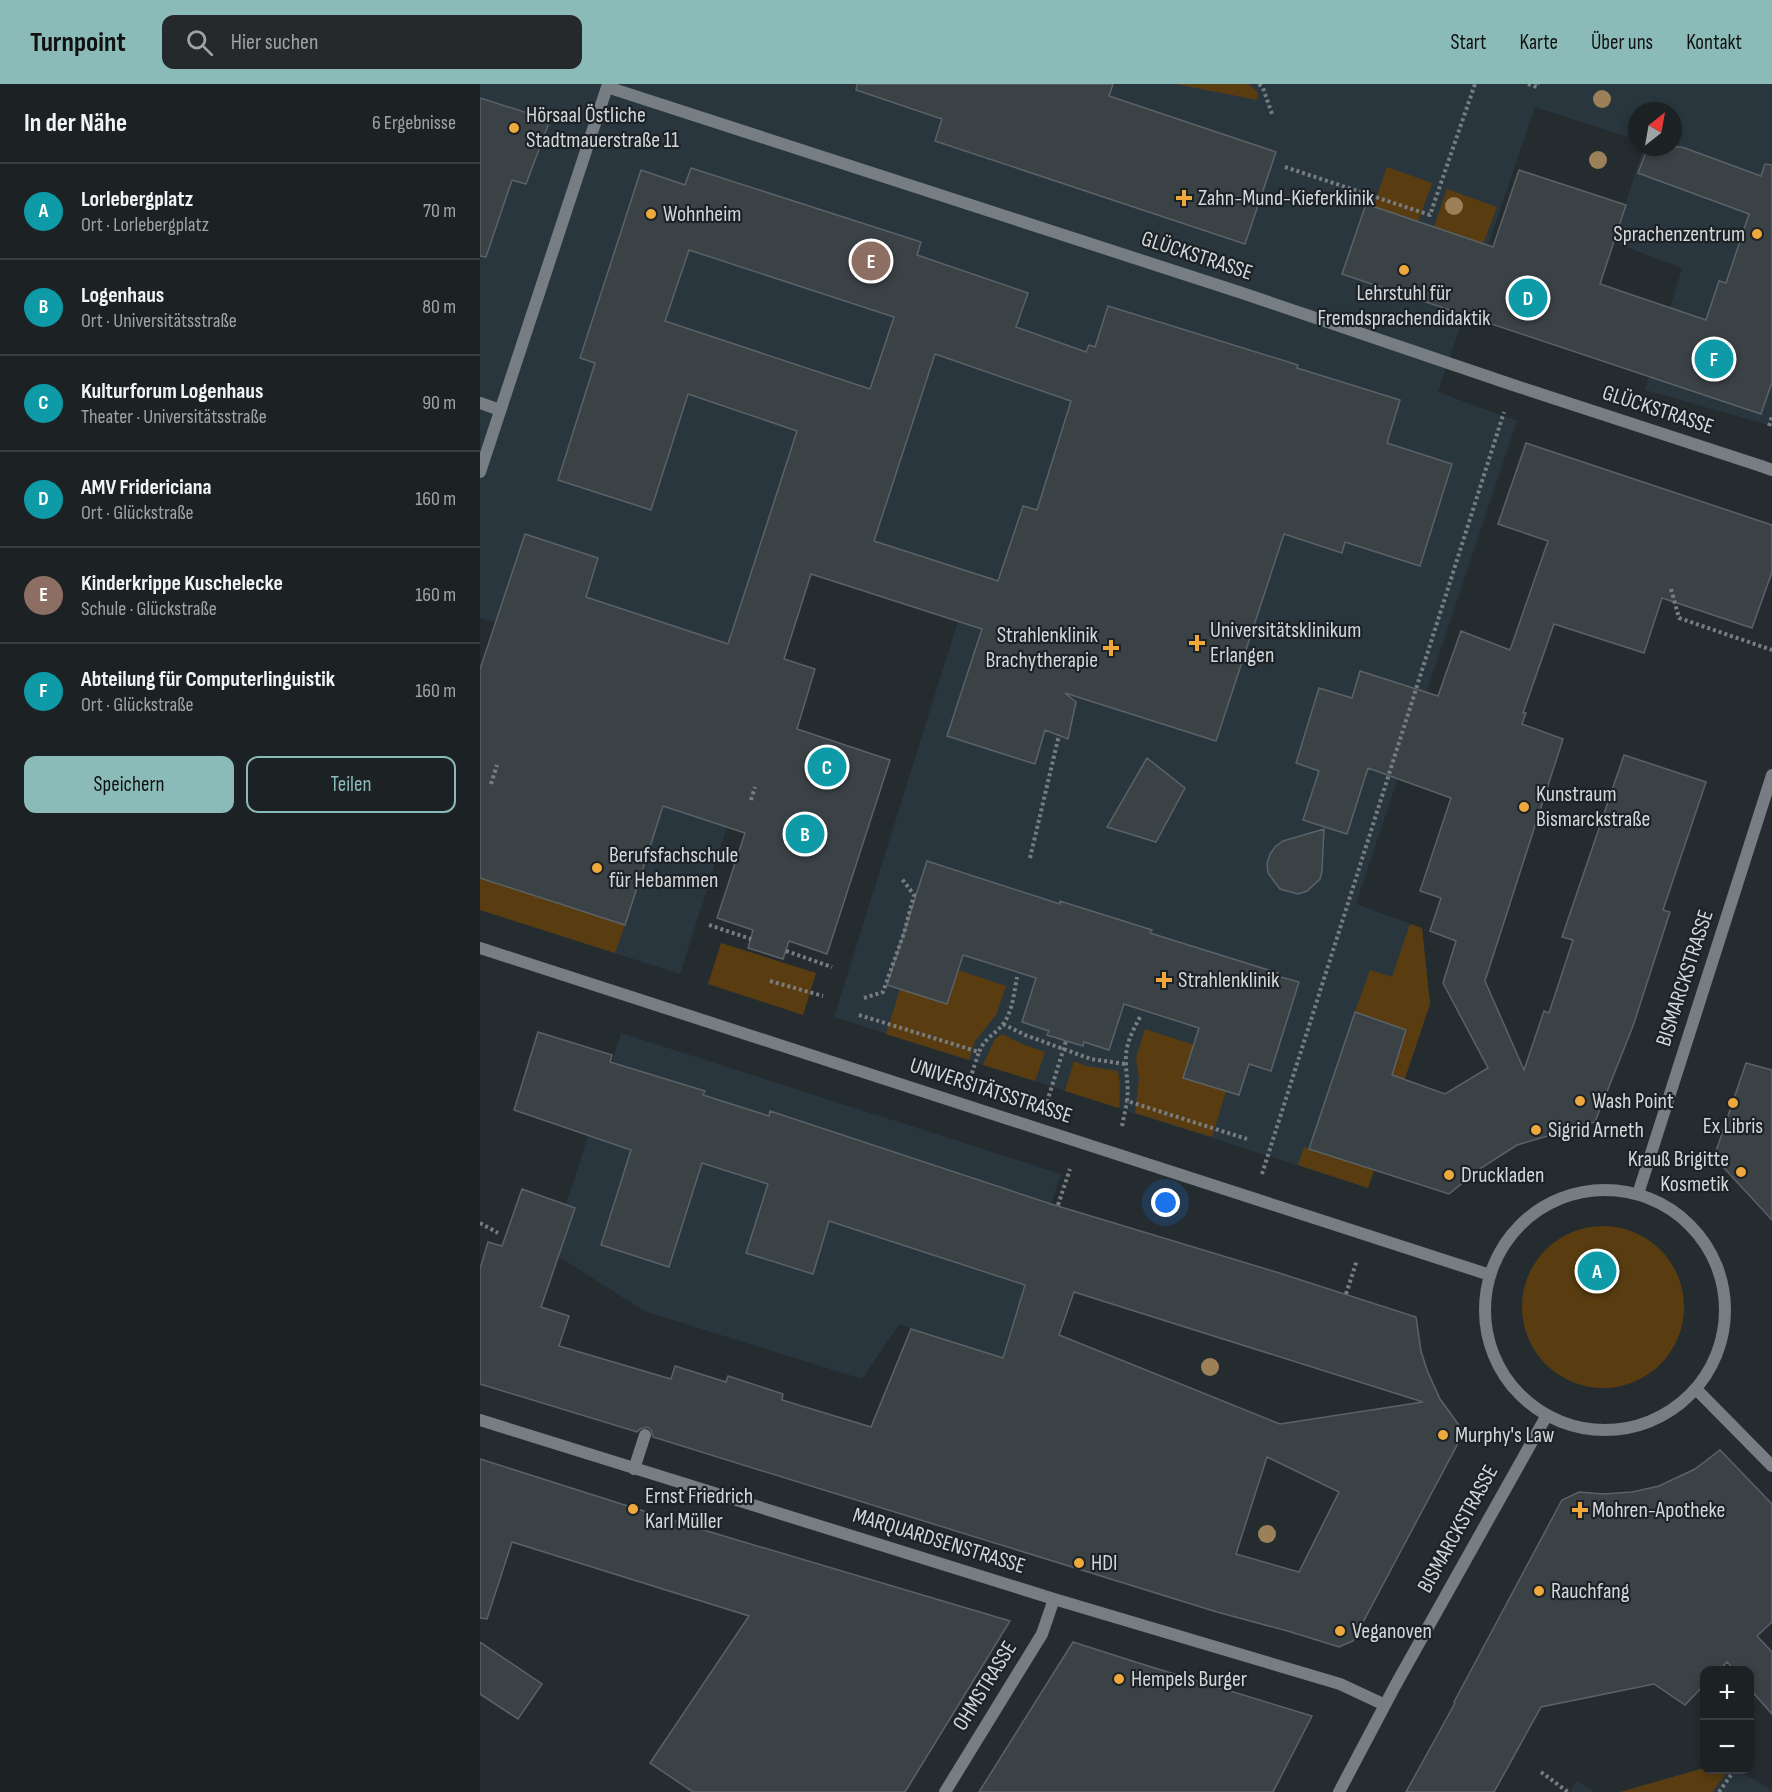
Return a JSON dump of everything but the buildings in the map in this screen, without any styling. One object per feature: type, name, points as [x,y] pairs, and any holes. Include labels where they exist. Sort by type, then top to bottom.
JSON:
[{"type":"street","name":"GLÜCKSTRASSE","points":[[607,86],[1239,292],[1766,468]]},
{"type":"street","points":[[480,472],[607,86]]},
{"type":"street","points":[[480,403],[500,410]]},
{"type":"street","name":"BISMARCKSTRASSE","points":[[1638,1194],[1772,776]]},
{"type":"street","name":"UNIVERSITÄTSSTRASSE","points":[[480,948],[1490,1275]]},
{"type":"street","points":[[1621,1190],[1638,1194],[1664,1204],[1697,1232],[1713,1255],[1723,1282],[1726,1311],[1723,1339],[1713,1365],[1696,1389],[1668,1413],[1645,1424],[1620,1430],[1582,1428],[1558,1421],[1521,1396],[1501,1370],[1494,1355],[1489,1340],[1485,1307],[1490,1275],[1509,1237],[1526,1218],[1539,1209],[1571,1194],[1587,1191],[1621,1190]]},
{"type":"street","points":[[1696,1389],[1772,1466]]},
{"type":"street","name":"BISMARCKSTRASSE","points":[[1339,1792],[1385,1705],[1548,1415]]},
{"type":"street","name":"MARQUARDSENSTRASSE","points":[[480,1420],[1054,1599],[1340,1684],[1385,1705]]},
{"type":"street","points":[[634,1469],[645,1435]]},
{"type":"street","name":"OHMSTRASSE","points":[[945,1792],[1042,1634],[1054,1599]]},
{"type":"path","points":[[1258,84],[1263,88],[1272,114]]},
{"type":"path","points":[[1285,167],[1430,215],[1475,84]]},
{"type":"path","points":[[1528,84],[1537,87],[1538,84]]},
{"type":"path","points":[[1254,1199],[1513,385]]},
{"type":"path","points":[[1769,426],[1772,417]]},
{"type":"path","points":[[1671,589],[1679,618],[1772,650]]},
{"type":"path","points":[[1030,858],[1059,735]]},
{"type":"path","points":[[491,784],[497,765]]},
{"type":"path","points":[[751,800],[755,787]]},
{"type":"path","points":[[864,998],[883,992],[904,933],[914,895],[902,879]]},
{"type":"path","points":[[709,925],[751,939]]},
{"type":"path","points":[[786,951],[832,967]]},
{"type":"path","points":[[858,1015],[979,1052],[990,1035],[1003,1024],[1012,1005],[1017,977]]},
{"type":"path","points":[[770,981],[822,996]]},
{"type":"path","points":[[1140,1017],[1128,1039],[1125,1064],[1129,1091],[1127,1101],[1247,1139]]},
{"type":"path","points":[[1003,1024],[1025,1035],[1091,1059],[1125,1064]]},
{"type":"path","points":[[1039,1129],[1066,1041]]},
{"type":"path","points":[[1058,1205],[1062,1193]]},
{"type":"path","points":[[480,1223],[498,1233]]},
{"type":"path","points":[[1346,1294],[1348,1287]]},
{"type":"path","points":[[1542,1772],[1568,1792]]},
{"type":"path","points":[[1719,1792],[1731,1775]]},
{"type":"shaded area","name":"Universitätsklinikum Erlangen","points":[[480,84],[1772,84],[1772,426],[1645,390],[1682,268],[1613,242],[1641,156],[1682,156],[1682,102],[1628,102],[1628,137],[1535,107],[1438,392],[1517,421],[1356,904],[1422,928],[1430,1004],[1368,1188],[834,1017],[958,621],[811,574],[767,712],[480,618]]},
{"type":"shaded area","points":[[1176,84],[1249,84],[1258,93],[1257,100]]},
{"type":"shaded area","points":[[1387,167],[1432,183],[1418,222],[1373,207]]},
{"type":"shaded area","points":[[1447,189],[1497,207],[1483,244],[1434,227]]},
{"type":"shaded area","name":"Berufsfachschule für Hebammen","points":[[480,747],[727,827],[680,974],[480,910]]},
{"type":"shaded area","points":[[480,878],[625,925],[615,953],[480,910]]},
{"type":"shaded area","points":[[1410,924],[1422,928],[1430,1004],[1368,1188],[1298,1165],[1304,1147],[1361,1166],[1406,1030],[1355,1012],[1370,970],[1392,977]]},
{"type":"shaded area","points":[[721,943],[816,973],[803,1015],[708,984]]},
{"type":"shaded area","points":[[958,970],[1006,986],[996,1015],[975,1041],[969,1060],[886,1034],[900,989],[947,1004]]},
{"type":"shaded area","points":[[1145,1029],[1194,1045],[1184,1078],[1226,1091],[1212,1137],[1135,1113],[1139,1079],[1136,1058]]},
{"type":"shaded area","points":[[621,1033],[1061,1174],[1026,1279],[1003,1358],[899,1324],[862,1379],[644,1311],[558,1256],[555,1239]]},
{"type":"shaded area","points":[[1002,1034],[1045,1052],[1035,1081],[983,1065],[995,1039]]},
{"type":"shaded area","points":[[1074,1061],[1086,1066],[1118,1071],[1119,1108],[1065,1091]]},
{"type":"shaded area","points":[[1603,1226],[1619,1227],[1634,1232],[1660,1250],[1678,1276],[1683,1291],[1683,1323],[1678,1338],[1660,1364],[1634,1382],[1619,1387],[1603,1388],[1587,1387],[1572,1382],[1546,1364],[1528,1338],[1523,1323],[1522,1307],[1523,1291],[1528,1276],[1546,1250],[1572,1232],[1587,1227]]},
{"type":"shaded area","points":[[1700,1769],[1700,1774],[1745,1774],[1772,1790],[1772,1792],[1620,1792]]},
{"type":"shaded area","points":[[1700,1769],[1700,1774],[1726,1774],[1712,1792],[1620,1792]]},
{"type":"shaded area","points":[[1576,1781],[1595,1792],[1570,1792]]},
{"type":"place","name":"Hörsaal Östliche Stadtmauerstraße 11","points":[[514,128]]},
{"type":"place","name":"Zahn-Mund-Kieferklinik","points":[[1184,198]]},
{"type":"place","name":"Wohnheim","points":[[651,214]]},
{"type":"place","name":"Sprachenzentrum","points":[[1757,234]]},
{"type":"place","name":"Kinderkrippe Kuschelecke","points":[[871,261]]},
{"type":"place","name":"Lehrstuhl für Fremdsprachendidaktik","points":[[1404,270]]},
{"type":"place","name":"AMV Fridericiana","points":[[1528,298]]},
{"type":"place","name":"Abteilung für Computerlinguistik","points":[[1714,359]]},
{"type":"place","name":"Universitätsklinikum Erlangen","points":[[1197,643]]},
{"type":"place","name":"Strahlenklinik Brachytherapie","points":[[1111,648]]},
{"type":"place","name":"Kulturforum Logenhaus","points":[[827,767]]},
{"type":"place","name":"Kunstraum Bismarckstraße","points":[[1524,807]]},
{"type":"place","name":"Logenhaus","points":[[805,834]]},
{"type":"place","name":"Berufsfachschule für Hebammen","points":[[597,868]]},
{"type":"place","name":"Strahlenklinik","points":[[1164,980]]},
{"type":"place","name":"Wash Point","points":[[1580,1101]]},
{"type":"place","name":"Ex Libris","points":[[1733,1103]]},
{"type":"place","name":"Sigrid Arneth","points":[[1536,1130]]},
{"type":"place","name":"Krauß Brigitte Kosmetik","points":[[1741,1172]]},
{"type":"place","name":"Druckladen","points":[[1449,1175]]},
{"type":"place","name":"Lorlebergplatz","points":[[1597,1271]]},
{"type":"place","name":"Murphy's Law","points":[[1443,1435]]},
{"type":"place","name":"Ernst Friedrich Karl Müller","points":[[633,1509]]},
{"type":"place","name":"Mohren-Apotheke","points":[[1580,1510]]},
{"type":"place","name":"HDI","points":[[1079,1563]]},
{"type":"place","name":"Rauchfang","points":[[1539,1591]]},
{"type":"place","name":"Veganoven","points":[[1340,1631]]},
{"type":"place","name":"Hempels Burger","points":[[1119,1679]]}]
